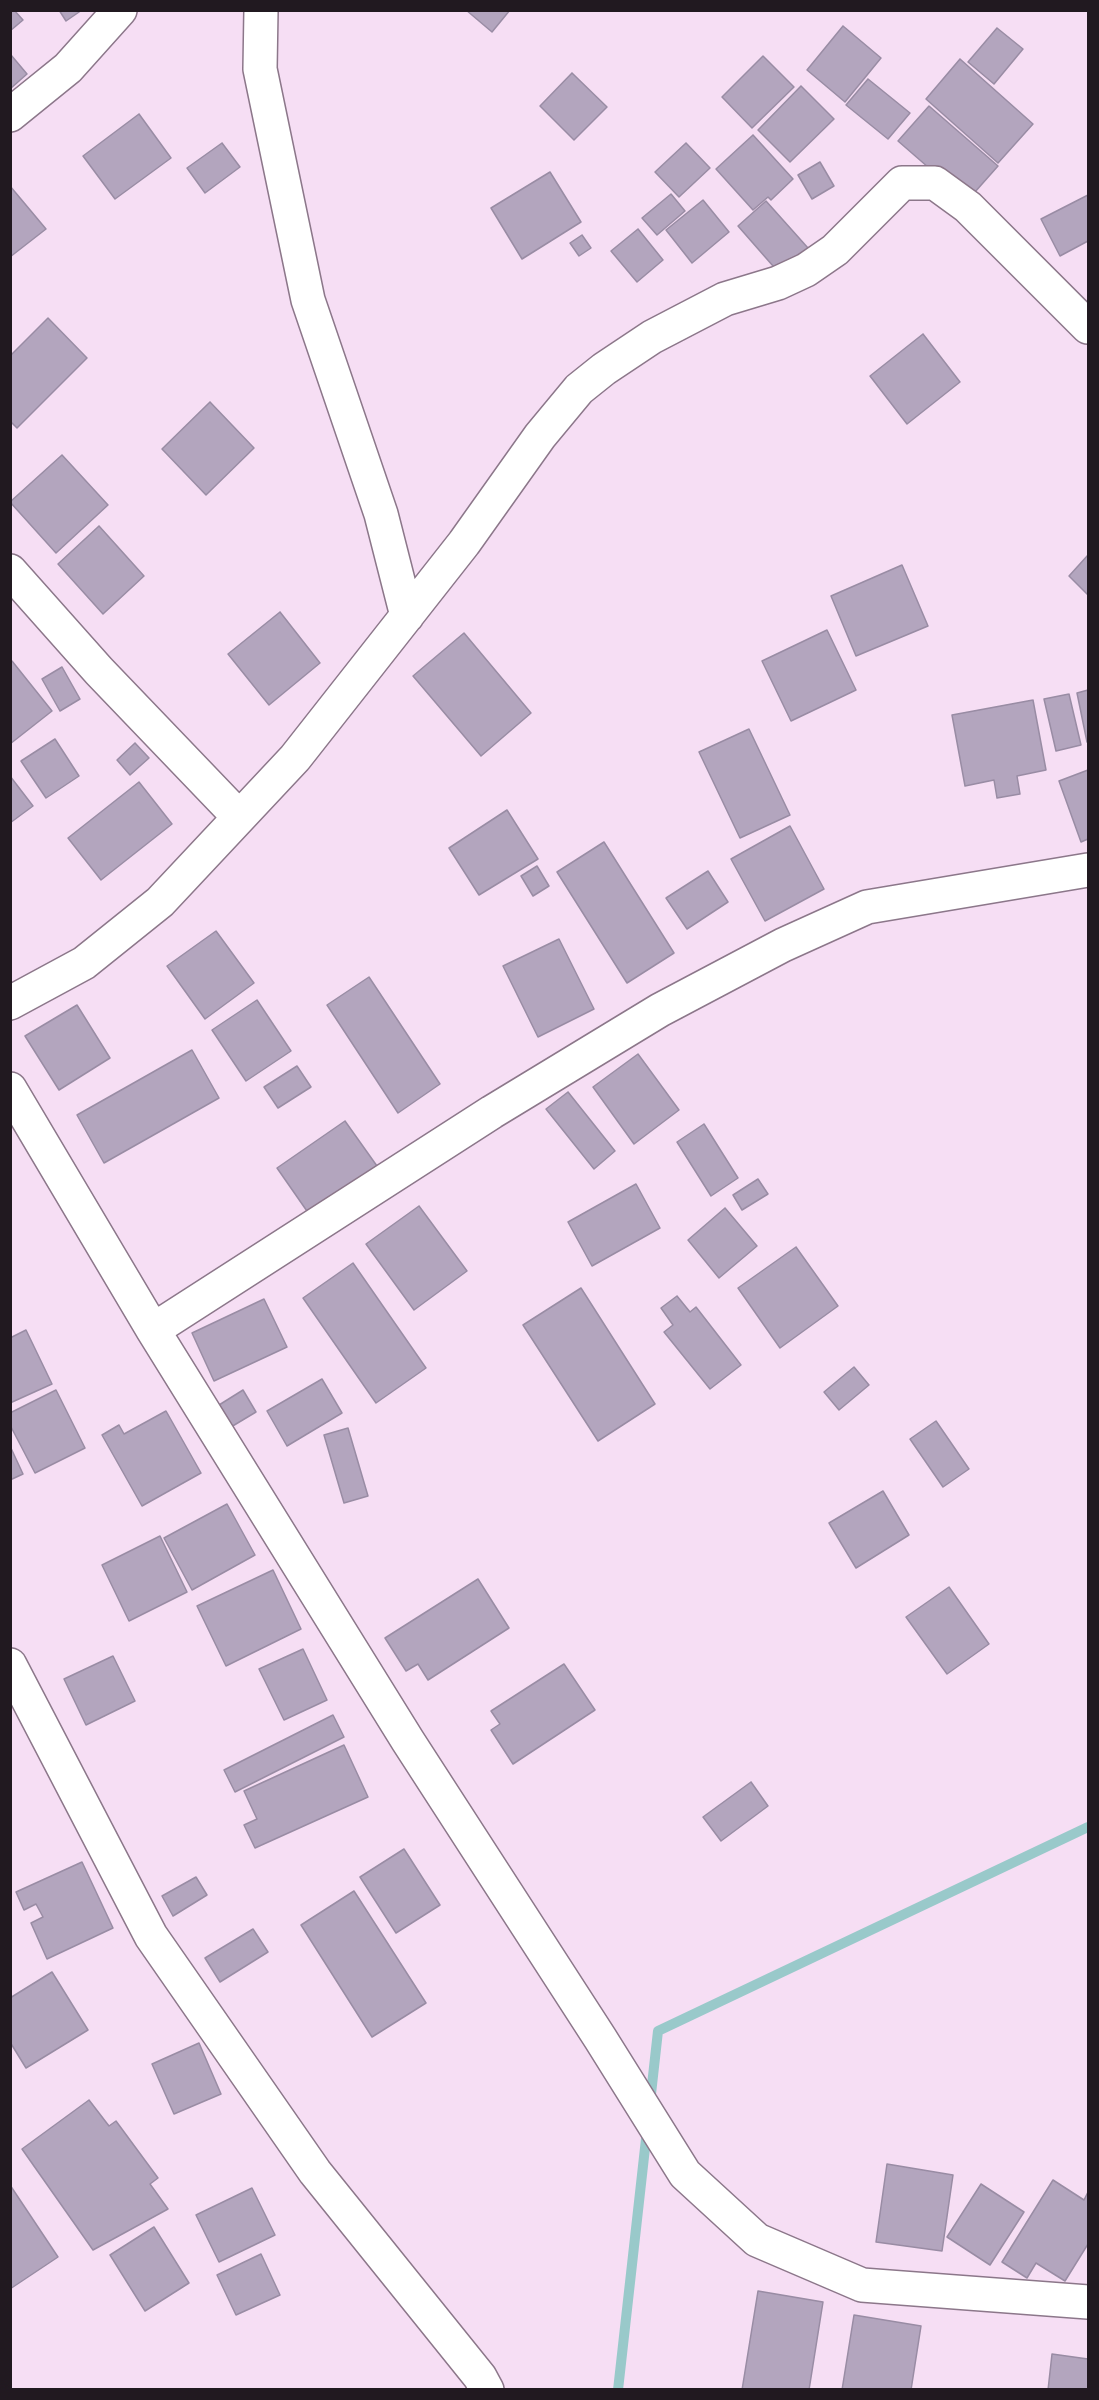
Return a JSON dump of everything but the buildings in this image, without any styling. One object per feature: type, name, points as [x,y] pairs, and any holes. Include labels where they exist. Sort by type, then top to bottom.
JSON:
[{"type":"street","points":[[10,115],[68,68],[120,10]]},
{"type":"street","points":[[261,10],[260,69],[308,300],[381,514],[407,616]]},
{"type":"street","points":[[10,1003],[22,994],[84,963],[160,902],[295,758],[464,543],[540,436],[579,389],[652,337],[724,299],[778,283],[806,270],[835,250],[902,183],[935,183],[968,207],[1089,327]]},
{"type":"street","points":[[10,571],[99,671],[239,817]]},
{"type":"street","points":[[153,1330],[512,1100],[660,1010],[783,945],[867,907],[1089,870]]},
{"type":"street","points":[[10,1089],[153,1330],[408,1741],[685,2174],[757,2240],[862,2285],[1089,2302]]},
{"type":"street","points":[[10,1665],[151,1936],[315,2172],[480,2377],[487,2390]]},
{"type":"waterway","points":[[650,2103],[658,2031],[1088,1827]]},
{"type":"waterway","points":[[618,2390],[647,2130]]}]
